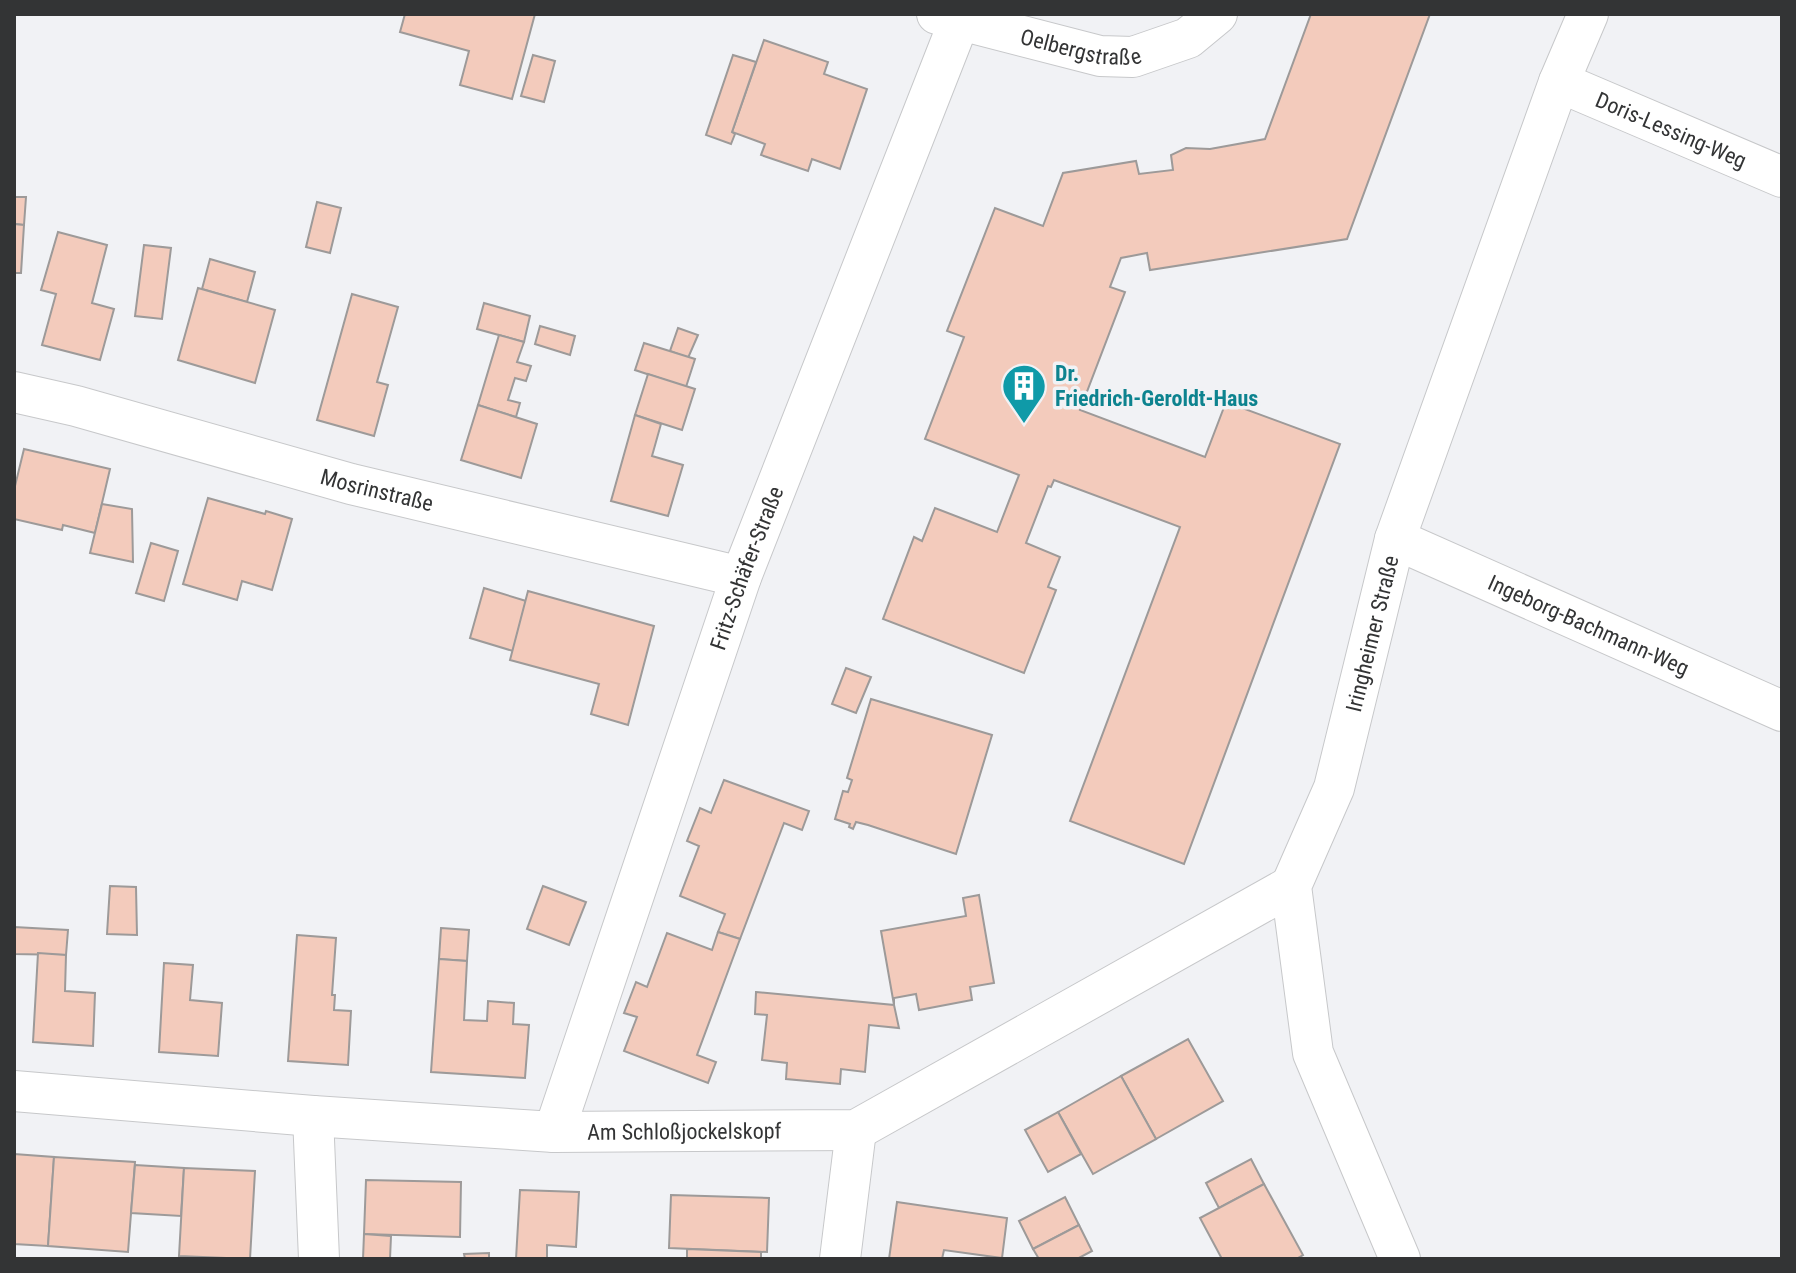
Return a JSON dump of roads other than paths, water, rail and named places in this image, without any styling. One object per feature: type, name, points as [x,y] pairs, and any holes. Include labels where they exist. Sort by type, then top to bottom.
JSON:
[{"type":"street","name":"Oelbergstraße","points":[[953,16],[1100,56],[1133,57],[1188,38],[1217,14]]},
{"type":"street","name":"Iringheimer Straße","points":[[1291,886],[1334,788],[1395,539],[1559,82],[1588,14]]},
{"type":"street","name":"Fritz-Schäfer-Straße","points":[[554,1132],[741,577],[953,16]]},
{"type":"street","name":"Doris-Lessing-Weg","points":[[1559,82],[1782,177]]},
{"type":"street","name":"Mosrinstraße","points":[[14,392],[76,406],[351,484],[741,577]]},
{"type":"street","name":"Ingeborg-Bachmann-Weg","points":[[1395,539],[1782,711]]},
{"type":"street","name":"Am Schloßjockelskopf","points":[[14,1091],[554,1132],[856,1130],[1291,886]]},
{"type":"street","points":[[1291,886],[1313,1053],[1400,1259]]},
{"type":"street","points":[[313,1116],[319,1259]]},
{"type":"street","points":[[840,1259],[856,1130]]},
{"type":"place","name":"Dr. Friedrich-Geroldt-Haus","points":[[1024,425]]}]
